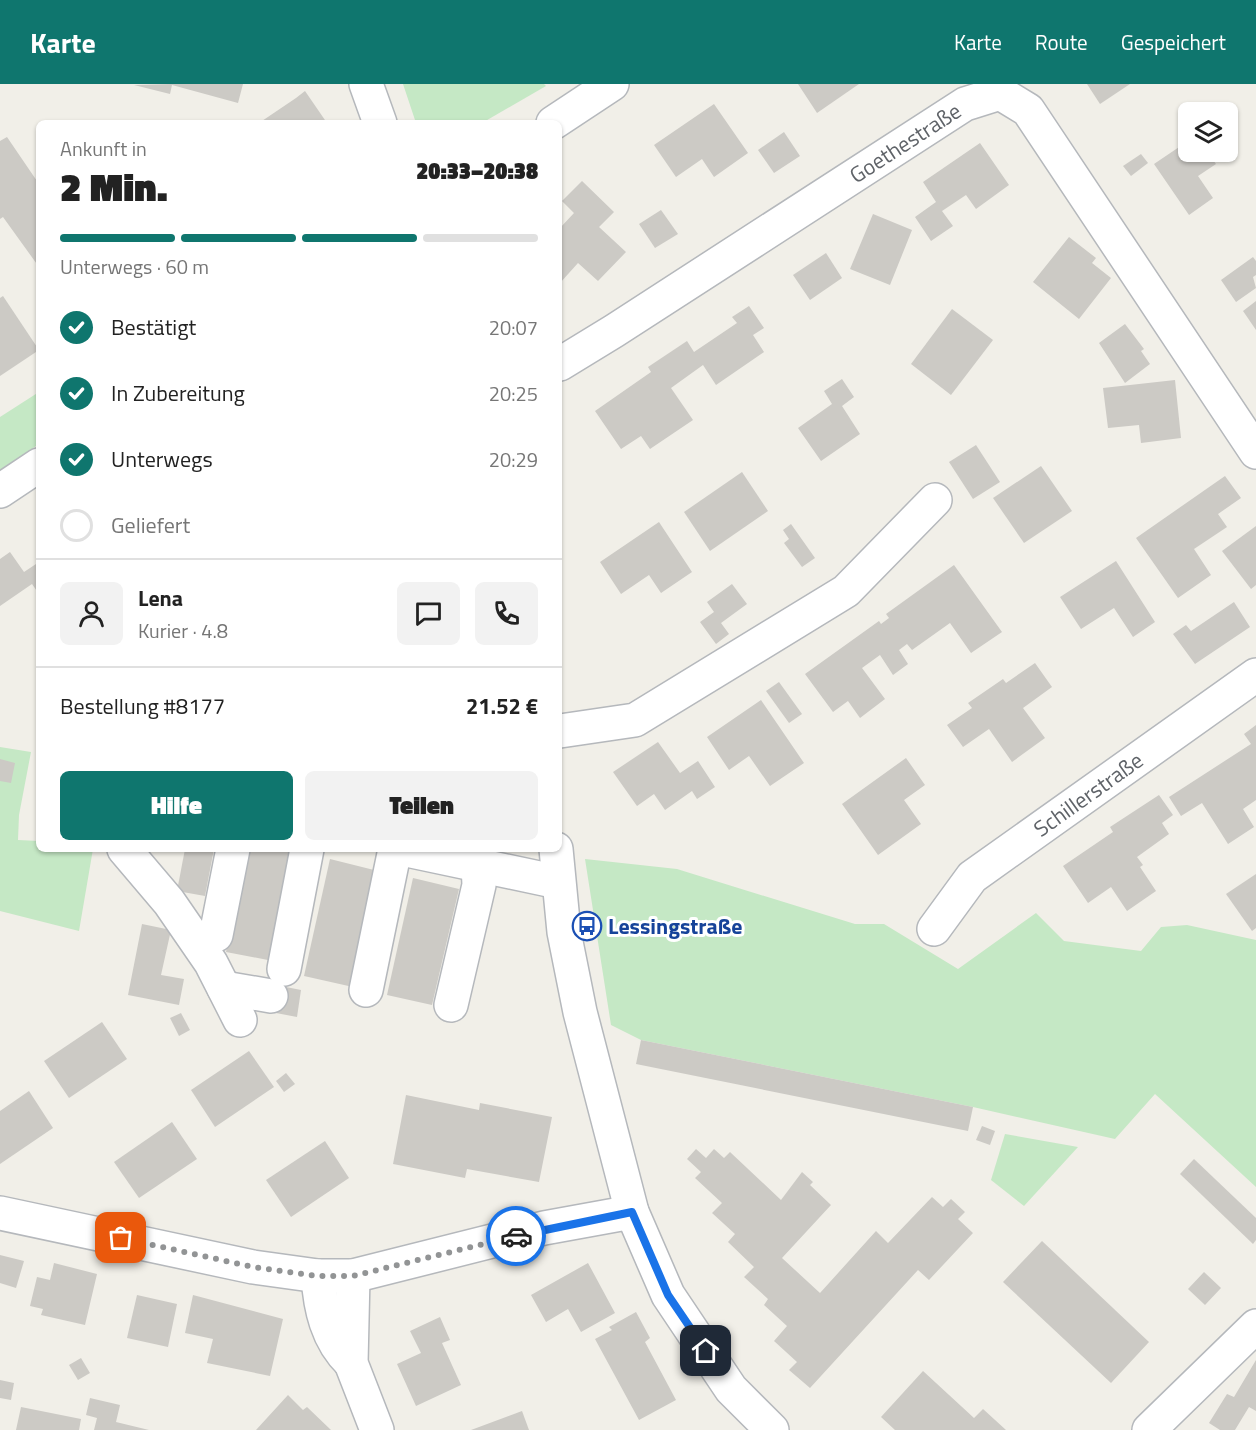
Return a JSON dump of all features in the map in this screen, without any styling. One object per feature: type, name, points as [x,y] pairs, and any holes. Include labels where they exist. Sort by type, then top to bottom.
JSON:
[{"type":"street","points":[[366,84],[379,120]]},
{"type":"street","points":[[558,120],[612,84]]},
{"type":"street","name":"Goethestraße","points":[[562,362],[614,331],[964,104],[1000,93],[1028,110],[1256,452]]},
{"type":"street","points":[[0,491],[36,467]]},
{"type":"street","points":[[562,731],[635,720],[846,591],[935,500]]},
{"type":"street","name":"Schillerstraße","points":[[934,929],[972,877],[1256,675]]},
{"type":"street","points":[[127,852],[169,902],[211,963],[240,1020]]},
{"type":"street","points":[[216,935],[232,852]]},
{"type":"street","points":[[224,988],[277,983],[306,852]]},
{"type":"street","points":[[366,990],[394,852]]},
{"type":"street","points":[[416,852],[558,882]]},
{"type":"street","points":[[555,852],[564,932],[580,1012],[632,1212],[668,1295],[730,1389],[772,1430]]},
{"type":"street","points":[[451,1005],[479,885],[478,865]]},
{"type":"street","points":[[0,1213],[253,1267],[318,1276],[353,1276],[544,1228],[632,1212]]},
{"type":"street","points":[[318,1276],[319,1299],[325,1321],[340,1352],[351,1363]]},
{"type":"street","points":[[353,1276],[351,1363],[377,1430]]},
{"type":"street","points":[[1149,1430],[1256,1326]]},
{"type":"green space","points":[[403,84],[544,84],[546,86],[487,120],[415,120]]},
{"type":"green space","points":[[36,394],[36,446],[0,470],[0,417]]},
{"type":"green space","points":[[0,747],[31,752],[19,815],[18,840],[36,841],[36,852],[92,852],[79,931],[0,911]]},
{"type":"green space","points":[[585,859],[677,869],[855,924],[884,924],[958,969],[1036,913],[1064,941],[1141,951],[1161,927],[1187,925],[1256,940],[1256,1187],[1155,1094],[1115,1139],[973,1107],[641,1040],[611,1025]]},
{"type":"green space","points":[[1005,1134],[1078,1147],[1024,1206],[991,1180]]},
{"type":"building","points":[[243,84],[238,103],[172,85],[170,94],[134,85]]},
{"type":"building","points":[[798,84],[859,84],[817,113]]},
{"type":"building","points":[[1087,84],[1130,84],[1100,104]]},
{"type":"building","points":[[305,91],[325,120],[263,120]]},
{"type":"building","points":[[714,104],[748,153],[714,177],[702,159],[676,177],[654,145]]},
{"type":"building","points":[[784,132],[800,156],[774,173],[758,150]]},
{"type":"building","points":[[7,137],[36,180],[36,263],[3,217],[0,219],[0,141]]},
{"type":"building","points":[[980,143],[1009,185],[976,209],[966,195],[942,211],[953,226],[931,241],[915,217],[936,202],[923,182]]},
{"type":"building","points":[[1178,148],[1178,162],[1214,162],[1216,164],[1198,176],[1213,198],[1189,215],[1154,164]]},
{"type":"building","points":[[1141,154],[1148,163],[1131,176],[1123,166]]},
{"type":"building","points":[[582,181],[614,212],[599,227],[626,252],[598,281],[578,263],[562,281],[562,226],[574,213],[562,201]]},
{"type":"building","points":[[661,210],[678,234],[655,248],[639,224]]},
{"type":"building","points":[[873,214],[912,230],[890,285],[850,269]]},
{"type":"building","points":[[1069,237],[1096,258],[1092,263],[1111,278],[1079,319],[1033,282]]},
{"type":"building","points":[[826,253],[842,278],[810,300],[793,275]]},
{"type":"building","points":[[1253,257],[1256,261],[1256,275],[1253,277],[1256,288],[1236,302],[1221,280]]},
{"type":"building","points":[[3,296],[36,346],[36,352],[0,376],[0,298]]},
{"type":"building","points":[[1256,301],[1256,330],[1243,311]]},
{"type":"building","points":[[749,306],[764,328],[753,335],[764,352],[716,385],[703,365],[671,388],[693,420],[650,449],[641,436],[621,449],[595,411],[651,372],[648,367],[687,341],[694,352],[737,323],[732,317]]},
{"type":"building","points":[[952,309],[993,340],[951,395],[911,364]]},
{"type":"building","points":[[1125,324],[1144,349],[1141,351],[1150,364],[1125,383],[1099,343]]},
{"type":"building","points":[[842,379],[854,397],[842,406],[860,434],[821,461],[798,428],[832,404],[824,391]]},
{"type":"building","points":[[1175,380],[1181,438],[1141,443],[1139,425],[1108,428],[1103,388]]},
{"type":"building","points":[[976,445],[1000,482],[973,499],[949,462]]},
{"type":"building","points":[[1041,466],[1072,511],[1024,543],[993,498]]},
{"type":"building","points":[[742,472],[768,511],[710,551],[684,512]]},
{"type":"building","points":[[1225,476],[1241,498],[1218,514],[1227,527],[1194,549],[1211,575],[1178,598],[1136,538]]},
{"type":"building","points":[[659,522],[692,572],[661,593],[649,575],[621,594],[600,562]]},
{"type":"building","points":[[791,524],[815,558],[802,567],[784,543],[789,539],[783,530]]},
{"type":"building","points":[[1256,526],[1256,585],[1251,589],[1222,551]]},
{"type":"building","points":[[10,552],[24,572],[36,564],[36,590],[32,584],[0,606],[0,559]]},
{"type":"building","points":[[1116,561],[1155,622],[1133,637],[1114,608],[1081,629],[1060,597]]},
{"type":"building","points":[[954,565],[1002,632],[971,653],[950,623],[912,650],[907,644],[899,650],[908,664],[893,675],[880,655],[862,668],[885,699],[860,718],[848,701],[833,712],[805,674],[879,621],[881,624],[889,618],[886,614]]},
{"type":"building","points":[[732,584],[747,604],[721,623],[729,634],[716,644],[700,622],[714,612],[707,602]]},
{"type":"building","points":[[1234,602],[1250,627],[1195,664],[1173,634],[1186,625],[1191,631]]},
{"type":"building","points":[[1035,663],[1052,687],[1023,708],[1045,738],[1012,762],[989,729],[963,747],[947,725],[972,708],[968,703],[1003,679],[1006,683]]},
{"type":"building","points":[[779,682],[802,714],[789,723],[766,691]]},
{"type":"building","points":[[761,700],[804,763],[770,786],[749,756],[729,770],[707,737]]},
{"type":"building","points":[[1256,725],[1256,800],[1243,809],[1254,827],[1228,844],[1202,803],[1181,816],[1169,797],[1251,744],[1244,734]]},
{"type":"building","points":[[658,742],[680,773],[698,761],[715,787],[697,799],[692,791],[665,810],[654,794],[637,806],[613,772]]},
{"type":"building","points":[[906,758],[925,785],[904,800],[921,824],[878,855],[842,804]]},
{"type":"building","points":[[0,759],[15,763],[11,783],[0,781]]},
{"type":"building","points":[[1159,795],[1173,815],[1162,823],[1169,834],[1137,857],[1143,865],[1140,867],[1156,891],[1127,911],[1111,887],[1088,903],[1063,866],[1113,832],[1110,827]]},
{"type":"building","points":[[184,852],[213,852],[205,896],[177,891]]},
{"type":"building","points":[[246,852],[294,852],[273,961],[226,952]]},
{"type":"building","points":[[330,859],[378,871],[353,987],[304,976]]},
{"type":"building","points":[[1256,874],[1256,928],[1252,931],[1226,894]]},
{"type":"building","points":[[413,878],[459,889],[432,1005],[387,995]]},
{"type":"building","points":[[142,924],[171,930],[161,975],[184,979],[179,1005],[128,995]]},
{"type":"building","points":[[281,986],[301,990],[297,1017],[276,1013]]},
{"type":"building","points":[[181,1013],[190,1030],[179,1036],[170,1018]]},
{"type":"building","points":[[102,1022],[127,1059],[69,1098],[44,1061]]},
{"type":"building","points":[[641,1040],[973,1107],[968,1131],[636,1064]]},
{"type":"building","points":[[249,1051],[274,1087],[215,1127],[191,1090]]},
{"type":"building","points":[[286,1073],[295,1084],[284,1092],[276,1081]]},
{"type":"building","points":[[29,1091],[53,1128],[0,1164],[0,1111]]},
{"type":"building","points":[[406,1095],[479,1110],[480,1103],[552,1117],[539,1182],[467,1169],[465,1178],[393,1164]]},
{"type":"building","points":[[172,1122],[197,1159],[139,1198],[114,1162]]},
{"type":"building","points":[[982,1126],[995,1131],[990,1145],[976,1140]]},
{"type":"building","points":[[325,1141],[349,1178],[291,1217],[266,1180]]},
{"type":"building","points":[[696,1149],[706,1158],[714,1149],[724,1158],[730,1152],[781,1200],[802,1172],[813,1182],[810,1185],[831,1205],[782,1258],[820,1293],[876,1231],[888,1243],[932,1197],[943,1207],[951,1199],[965,1212],[958,1219],[973,1233],[929,1280],[918,1270],[810,1388],[789,1370],[797,1362],[774,1341],[787,1326],[764,1305],[768,1299],[744,1277],[754,1267],[728,1242],[735,1234],[712,1213],[722,1203],[695,1178],[701,1172],[687,1159]]},
{"type":"building","points":[[1194,1159],[1256,1218],[1256,1240],[1253,1244],[1180,1174]]},
{"type":"building","points":[[1042,1241],[1149,1342],[1111,1383],[1003,1282]]},
{"type":"building","points":[[0,1255],[24,1261],[16,1288],[0,1283]]},
{"type":"building","points":[[54,1263],[97,1274],[85,1325],[41,1315],[43,1309],[30,1306],[37,1277],[50,1280]]},
{"type":"building","points":[[588,1263],[615,1313],[581,1332],[568,1309],[546,1322],[531,1295]]},
{"type":"building","points":[[1204,1272],[1221,1288],[1205,1305],[1188,1289]]},
{"type":"building","points":[[137,1295],[177,1304],[168,1347],[127,1338]]},
{"type":"building","points":[[193,1295],[283,1319],[270,1376],[207,1363],[213,1339],[185,1333]]},
{"type":"building","points":[[636,1312],[650,1338],[645,1342],[676,1400],[639,1420],[595,1339],[612,1330],[609,1327]]},
{"type":"building","points":[[440,1317],[450,1340],[442,1343],[461,1385],[416,1406],[397,1364],[421,1353],[410,1331]]},
{"type":"building","points":[[81,1358],[90,1373],[78,1380],[69,1365]]},
{"type":"building","points":[[1256,1360],[1256,1411],[1249,1407],[1235,1430],[1220,1430],[1209,1423],[1227,1394],[1234,1397]]},
{"type":"building","points":[[923,1371],[974,1418],[983,1409],[1006,1430],[895,1430],[881,1417]]},
{"type":"building","points":[[0,1380],[14,1383],[11,1400],[0,1398]]},
{"type":"building","points":[[288,1395],[303,1410],[307,1407],[331,1430],[256,1430]]},
{"type":"building","points":[[90,1398],[120,1405],[116,1422],[149,1430],[94,1430],[97,1418],[86,1415]]},
{"type":"building","points":[[21,1407],[81,1419],[79,1430],[16,1430]]},
{"type":"building","points":[[522,1411],[529,1430],[471,1430]]},
{"type":"way so far","points":[[121,1238],[253,1267],[318,1276],[353,1276],[516,1236]]},
{"type":"place","name":"Lessingstraße","points":[[587,926]]},
{"type":"route","points":[[516,1236],[544,1228],[632,1212],[668,1295],[706,1351]]}]
